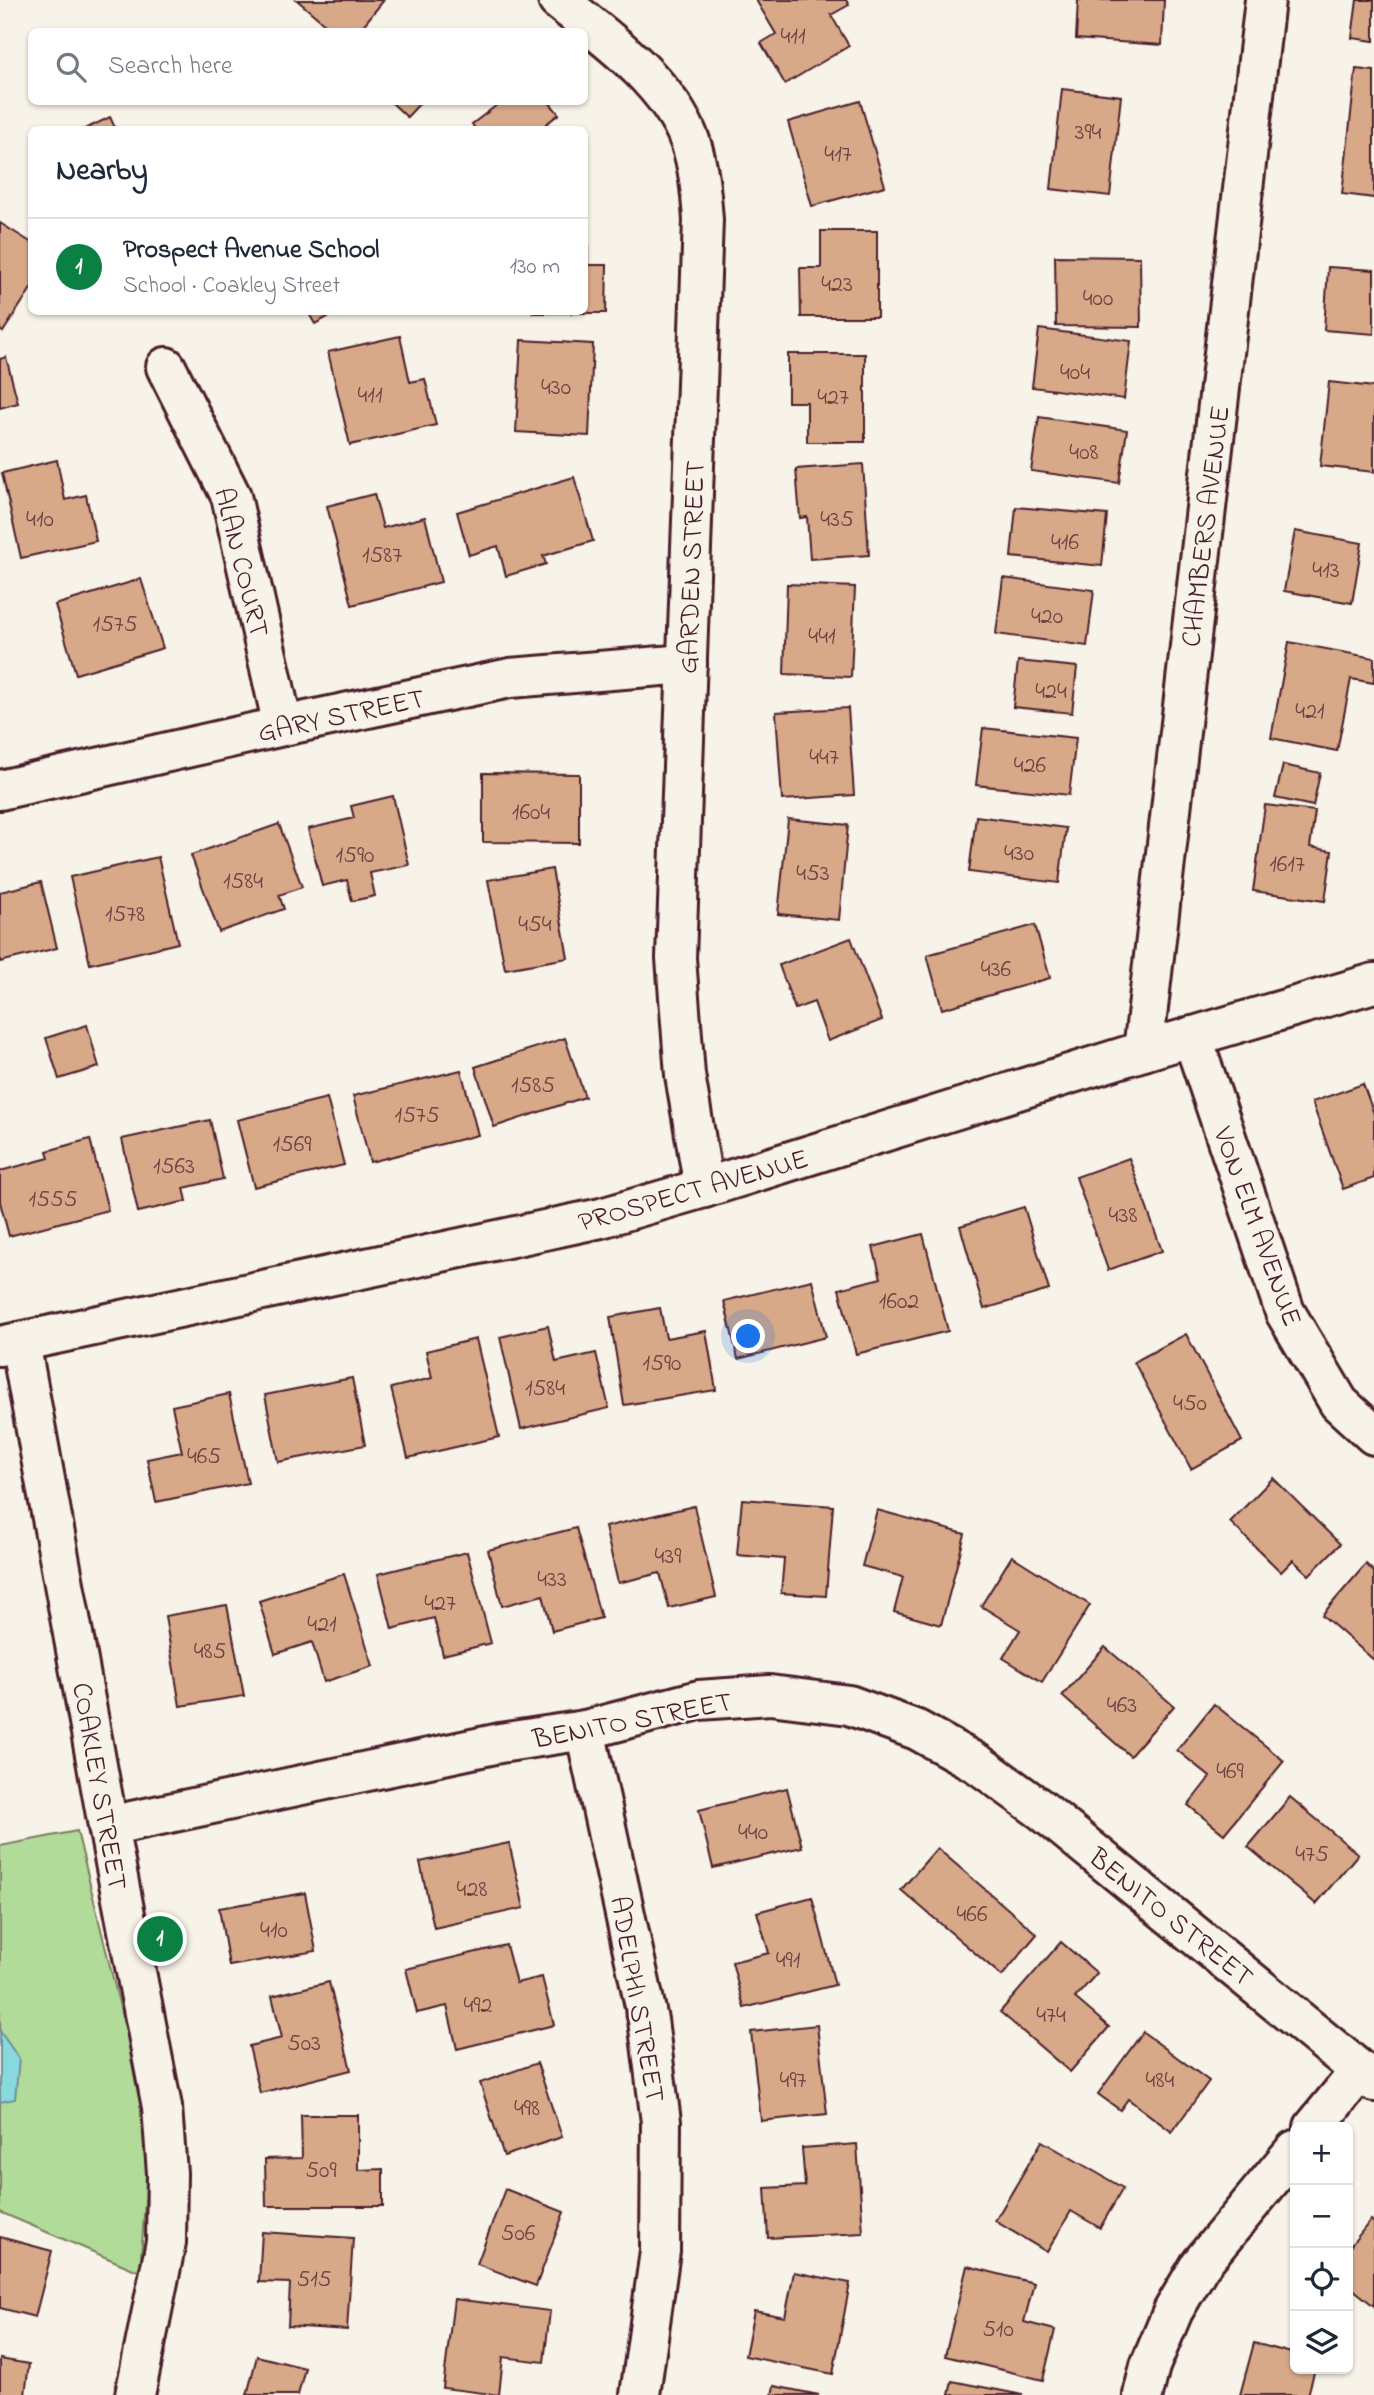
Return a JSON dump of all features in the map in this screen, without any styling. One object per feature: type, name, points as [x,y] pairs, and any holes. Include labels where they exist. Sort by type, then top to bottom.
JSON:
[{"type":"street","name":"GARDEN STREET","points":[[558,0],[619,48],[648,76],[671,107],[689,139],[700,178],[703,220],[676,958],[685,1075],[704,1188]]},
{"type":"street","name":"CHAMBERS AVENUE","points":[[1143,1051],[1265,0]]},
{"type":"street","name":"ALAN COURT","points":[[166,367],[231,496],[283,726]]},
{"type":"street","name":"GARY STREET","points":[[0,790],[510,678],[687,664]]},
{"type":"street","name":"PROSPECT AVENUE","points":[[10,1344],[601,1218],[1192,1036],[1374,983]]},
{"type":"street","name":"VON ELM AVENUE","points":[[1192,1036],[1285,1312],[1339,1403],[1374,1435]]},
{"type":"street","name":"COAKLEY STREET","points":[[10,1344],[162,2107],[167,2173],[166,2242],[135,2395]]},
{"type":"street","name":"BENITO STREET","points":[[108,1826],[500,1743],[585,1730],[699,1700],[770,1695],[849,1705],[916,1730],[978,1764],[1043,1811],[1367,2077]]},
{"type":"street","name":"ADELPHI STREET","points":[[585,1730],[648,2020],[662,2122],[660,2251],[640,2395]]},
{"type":"street","points":[[1319,2122],[1367,2077]]},
{"type":"street","points":[[1143,2395],[1150,2366],[1173,2311],[1200,2265],[1290,2156]]},
{"type":"green space","points":[[77,1831],[150,2130],[140,2272],[0,2212],[0,1846]]},
{"type":"water","points":[[0,2031],[19,2059],[15,2099],[0,2102]]},
{"type":"building","points":[[297,0],[384,0],[361,28],[329,28]]},
{"type":"building","points":[[756,0],[846,0],[849,5],[831,15],[849,46],[785,84],[761,43],[776,34]]},
{"type":"building","points":[[1078,0],[1164,0],[1162,45],[1076,39]]},
{"type":"building","points":[[1357,0],[1374,0],[1374,41],[1352,38]]},
{"type":"building","points":[[1356,69],[1374,71],[1374,198],[1342,194]]},
{"type":"building","points":[[1062,89],[1121,96],[1110,196],[1051,189]]},
{"type":"building","points":[[860,101],[885,186],[812,206],[788,122]]},
{"type":"building","points":[[394,105],[418,105],[407,117]]},
{"type":"building","points":[[497,105],[552,105],[559,114],[546,124],[548,126],[472,124]]},
{"type":"building","points":[[110,117],[114,126],[91,126]]},
{"type":"building","points":[[0,223],[28,240],[28,293],[3,332],[0,330]]},
{"type":"building","points":[[821,231],[877,231],[877,317],[801,317],[800,268],[821,268]]},
{"type":"building","points":[[1055,256],[1140,257],[1141,327],[1056,326]]},
{"type":"building","points":[[588,265],[607,265],[606,313],[588,313]]},
{"type":"building","points":[[1328,267],[1374,270],[1374,334],[1324,330]]},
{"type":"building","points":[[310,315],[332,315],[315,324]]},
{"type":"building","points":[[1039,329],[1131,341],[1124,399],[1032,387]]},
{"type":"building","points":[[400,336],[410,382],[425,379],[436,425],[350,445],[328,352]]},
{"type":"building","points":[[521,340],[593,344],[589,436],[516,432]]},
{"type":"building","points":[[788,354],[865,354],[865,442],[807,442],[807,402],[788,402]]},
{"type":"building","points":[[6,357],[18,403],[0,408],[0,359]]},
{"type":"building","points":[[1329,382],[1374,387],[1374,472],[1320,466]]},
{"type":"building","points":[[1039,417],[1127,430],[1119,483],[1031,471]]},
{"type":"building","points":[[57,460],[65,500],[86,495],[96,541],[21,558],[2,473]]},
{"type":"building","points":[[863,464],[869,555],[810,559],[807,517],[800,518],[796,469]]},
{"type":"building","points":[[574,477],[593,541],[543,556],[546,564],[506,576],[498,546],[469,555],[457,512]]},
{"type":"building","points":[[374,494],[383,528],[425,517],[441,582],[352,605],[327,506]]},
{"type":"building","points":[[1016,507],[1107,515],[1102,566],[1011,557]]},
{"type":"building","points":[[1295,531],[1362,543],[1352,603],[1284,591]]},
{"type":"building","points":[[1003,578],[1094,590],[1087,646],[996,634]]},
{"type":"building","points":[[141,579],[163,648],[76,674],[55,605]]},
{"type":"building","points":[[787,584],[855,587],[851,677],[784,674]]},
{"type":"building","points":[[1289,642],[1374,658],[1374,683],[1351,679],[1337,751],[1271,738]]},
{"type":"building","points":[[1018,661],[1077,667],[1072,713],[1013,707]]},
{"type":"building","points":[[848,708],[854,795],[782,800],[776,712]]},
{"type":"building","points":[[983,728],[1076,738],[1069,795],[976,785]]},
{"type":"building","points":[[1283,765],[1320,773],[1313,806],[1275,798]]},
{"type":"building","points":[[483,773],[579,774],[579,843],[483,842]]},
{"type":"building","points":[[393,796],[409,865],[370,873],[375,896],[352,901],[347,880],[322,886],[308,829],[354,818],[351,806]]},
{"type":"building","points":[[1265,805],[1315,811],[1310,847],[1332,851],[1325,901],[1253,891]]},
{"type":"building","points":[[976,816],[1066,828],[1059,883],[969,872]]},
{"type":"building","points":[[788,819],[848,825],[839,920],[778,914]]},
{"type":"building","points":[[279,824],[302,887],[279,895],[284,909],[219,932],[191,855]]},
{"type":"building","points":[[158,857],[178,943],[90,964],[70,877]]},
{"type":"building","points":[[552,869],[568,958],[505,969],[488,880]]},
{"type":"building","points":[[41,882],[57,948],[0,962],[0,892]]},
{"type":"building","points":[[1035,925],[1050,978],[942,1009],[927,955]]},
{"type":"building","points":[[851,938],[882,1020],[828,1041],[814,1002],[795,1009],[779,965]]},
{"type":"building","points":[[87,1025],[99,1067],[59,1079],[46,1038]]},
{"type":"building","points":[[565,1038],[585,1097],[494,1127],[475,1067]]},
{"type":"building","points":[[461,1070],[478,1135],[370,1162],[353,1096]]},
{"type":"building","points":[[1363,1084],[1374,1114],[1374,1178],[1343,1189],[1312,1102]]},
{"type":"building","points":[[327,1098],[344,1165],[254,1187],[237,1120]]},
{"type":"building","points":[[210,1120],[223,1179],[184,1188],[187,1201],[138,1212],[122,1139]]},
{"type":"building","points":[[90,1139],[108,1210],[9,1236],[0,1202],[0,1171],[49,1158],[47,1151]]},
{"type":"building","points":[[1129,1158],[1162,1251],[1108,1270],[1076,1177]]},
{"type":"building","points":[[1024,1207],[1049,1290],[984,1309],[960,1226]]},
{"type":"building","points":[[923,1234],[948,1331],[856,1354],[839,1289],[881,1278],[873,1247]]},
{"type":"building","points":[[812,1280],[826,1337],[738,1359],[724,1301]]},
{"type":"building","points":[[660,1308],[666,1338],[706,1331],[716,1390],[624,1405],[610,1317]]},
{"type":"building","points":[[548,1326],[556,1362],[596,1353],[609,1408],[521,1429],[500,1337]]},
{"type":"building","points":[[1186,1334],[1242,1441],[1191,1469],[1134,1362]]},
{"type":"building","points":[[476,1339],[499,1437],[408,1458],[391,1388],[432,1378],[426,1351]]},
{"type":"building","points":[[352,1378],[365,1445],[278,1462],[265,1395]]},
{"type":"building","points":[[229,1394],[248,1483],[156,1502],[147,1459],[182,1452],[172,1406]]},
{"type":"building","points":[[1273,1478],[1340,1544],[1309,1575],[1293,1560],[1281,1572],[1230,1522]]},
{"type":"building","points":[[742,1499],[833,1506],[826,1596],[781,1593],[784,1559],[737,1555]]},
{"type":"building","points":[[694,1506],[716,1597],[669,1608],[660,1573],[618,1583],[605,1527]]},
{"type":"building","points":[[877,1510],[965,1534],[941,1625],[894,1612],[903,1577],[862,1566]]},
{"type":"building","points":[[576,1528],[601,1618],[552,1631],[543,1595],[502,1606],[488,1550]]},
{"type":"building","points":[[467,1552],[491,1643],[443,1655],[434,1618],[392,1629],[378,1574]]},
{"type":"building","points":[[1012,1556],[1090,1605],[1042,1682],[1003,1658],[1020,1630],[981,1606]]},
{"type":"building","points":[[1366,1564],[1374,1572],[1374,1660],[1322,1615]]},
{"type":"building","points":[[344,1574],[373,1666],[324,1682],[312,1642],[275,1654],[259,1601]]},
{"type":"building","points":[[227,1605],[244,1696],[180,1706],[165,1616]]},
{"type":"building","points":[[1105,1647],[1174,1706],[1130,1756],[1062,1696]]},
{"type":"building","points":[[1214,1704],[1284,1761],[1224,1834],[1188,1805],[1210,1777],[1177,1750]]},
{"type":"building","points":[[787,1788],[802,1847],[713,1868],[699,1810]]},
{"type":"building","points":[[1290,1797],[1358,1854],[1316,1904],[1248,1847]]},
{"type":"building","points":[[509,1843],[524,1908],[434,1928],[420,1862]]},
{"type":"building","points":[[937,1848],[1037,1934],[1002,1976],[901,1890]]},
{"type":"building","points":[[305,1893],[316,1951],[229,1966],[219,1908]]},
{"type":"building","points":[[812,1897],[835,1985],[744,2008],[732,1962],[769,1953],[757,1912]]},
{"type":"building","points":[[1061,1942],[1097,1973],[1075,1998],[1109,2027],[1070,2072],[1000,2012]]},
{"type":"building","points":[[506,1945],[516,1983],[542,1977],[554,2025],[457,2049],[447,2006],[417,2013],[406,1969]]},
{"type":"building","points":[[329,1982],[351,2070],[260,2093],[249,2046],[282,2038],[272,1996]]},
{"type":"building","points":[[817,2025],[827,2114],[761,2121],[751,2032]]},
{"type":"building","points":[[1143,2032],[1209,2081],[1172,2132],[1128,2099],[1120,2110],[1098,2094]]},
{"type":"building","points":[[537,2063],[562,2137],[504,2156],[480,2083]]},
{"type":"building","points":[[301,2115],[358,2115],[358,2170],[383,2169],[383,2206],[266,2206],[265,2159],[302,2158]]},
{"type":"building","points":[[1042,2141],[1123,2188],[1100,2228],[1071,2211],[1047,2252],[995,2221]]},
{"type":"building","points":[[857,2144],[863,2233],[768,2238],[765,2188],[805,2186],[802,2148]]},
{"type":"building","points":[[505,2189],[564,2212],[536,2286],[477,2264]]},
{"type":"building","points":[[1371,2220],[1374,2223],[1374,2306],[1353,2289],[1353,2243]]},
{"type":"building","points":[[262,2232],[353,2238],[347,2330],[288,2326],[290,2283],[259,2282]]},
{"type":"building","points":[[0,2237],[52,2251],[35,2317],[0,2308]]},
{"type":"building","points":[[967,2266],[1034,2283],[1024,2322],[1055,2330],[1043,2380],[945,2356]]},
{"type":"building","points":[[794,2272],[850,2283],[833,2374],[745,2356],[754,2311],[785,2317]]},
{"type":"building","points":[[454,2299],[550,2311],[544,2362],[503,2357],[499,2395],[443,2388]]},
{"type":"building","points":[[1254,2343],[1290,2353],[1290,2374],[1314,2374],[1308,2395],[1240,2395]]},
{"type":"building","points":[[257,2356],[305,2368],[298,2395],[247,2395]]},
{"type":"building","points":[[0,2359],[29,2364],[25,2395],[0,2395]]},
{"type":"building","points":[[952,2381],[1023,2395],[949,2395]]},
{"type":"building","points":[[774,2386],[819,2395],[772,2395]]},
{"type":"place","name":"Prospect Avenue School","points":[[160,1939]]}]
